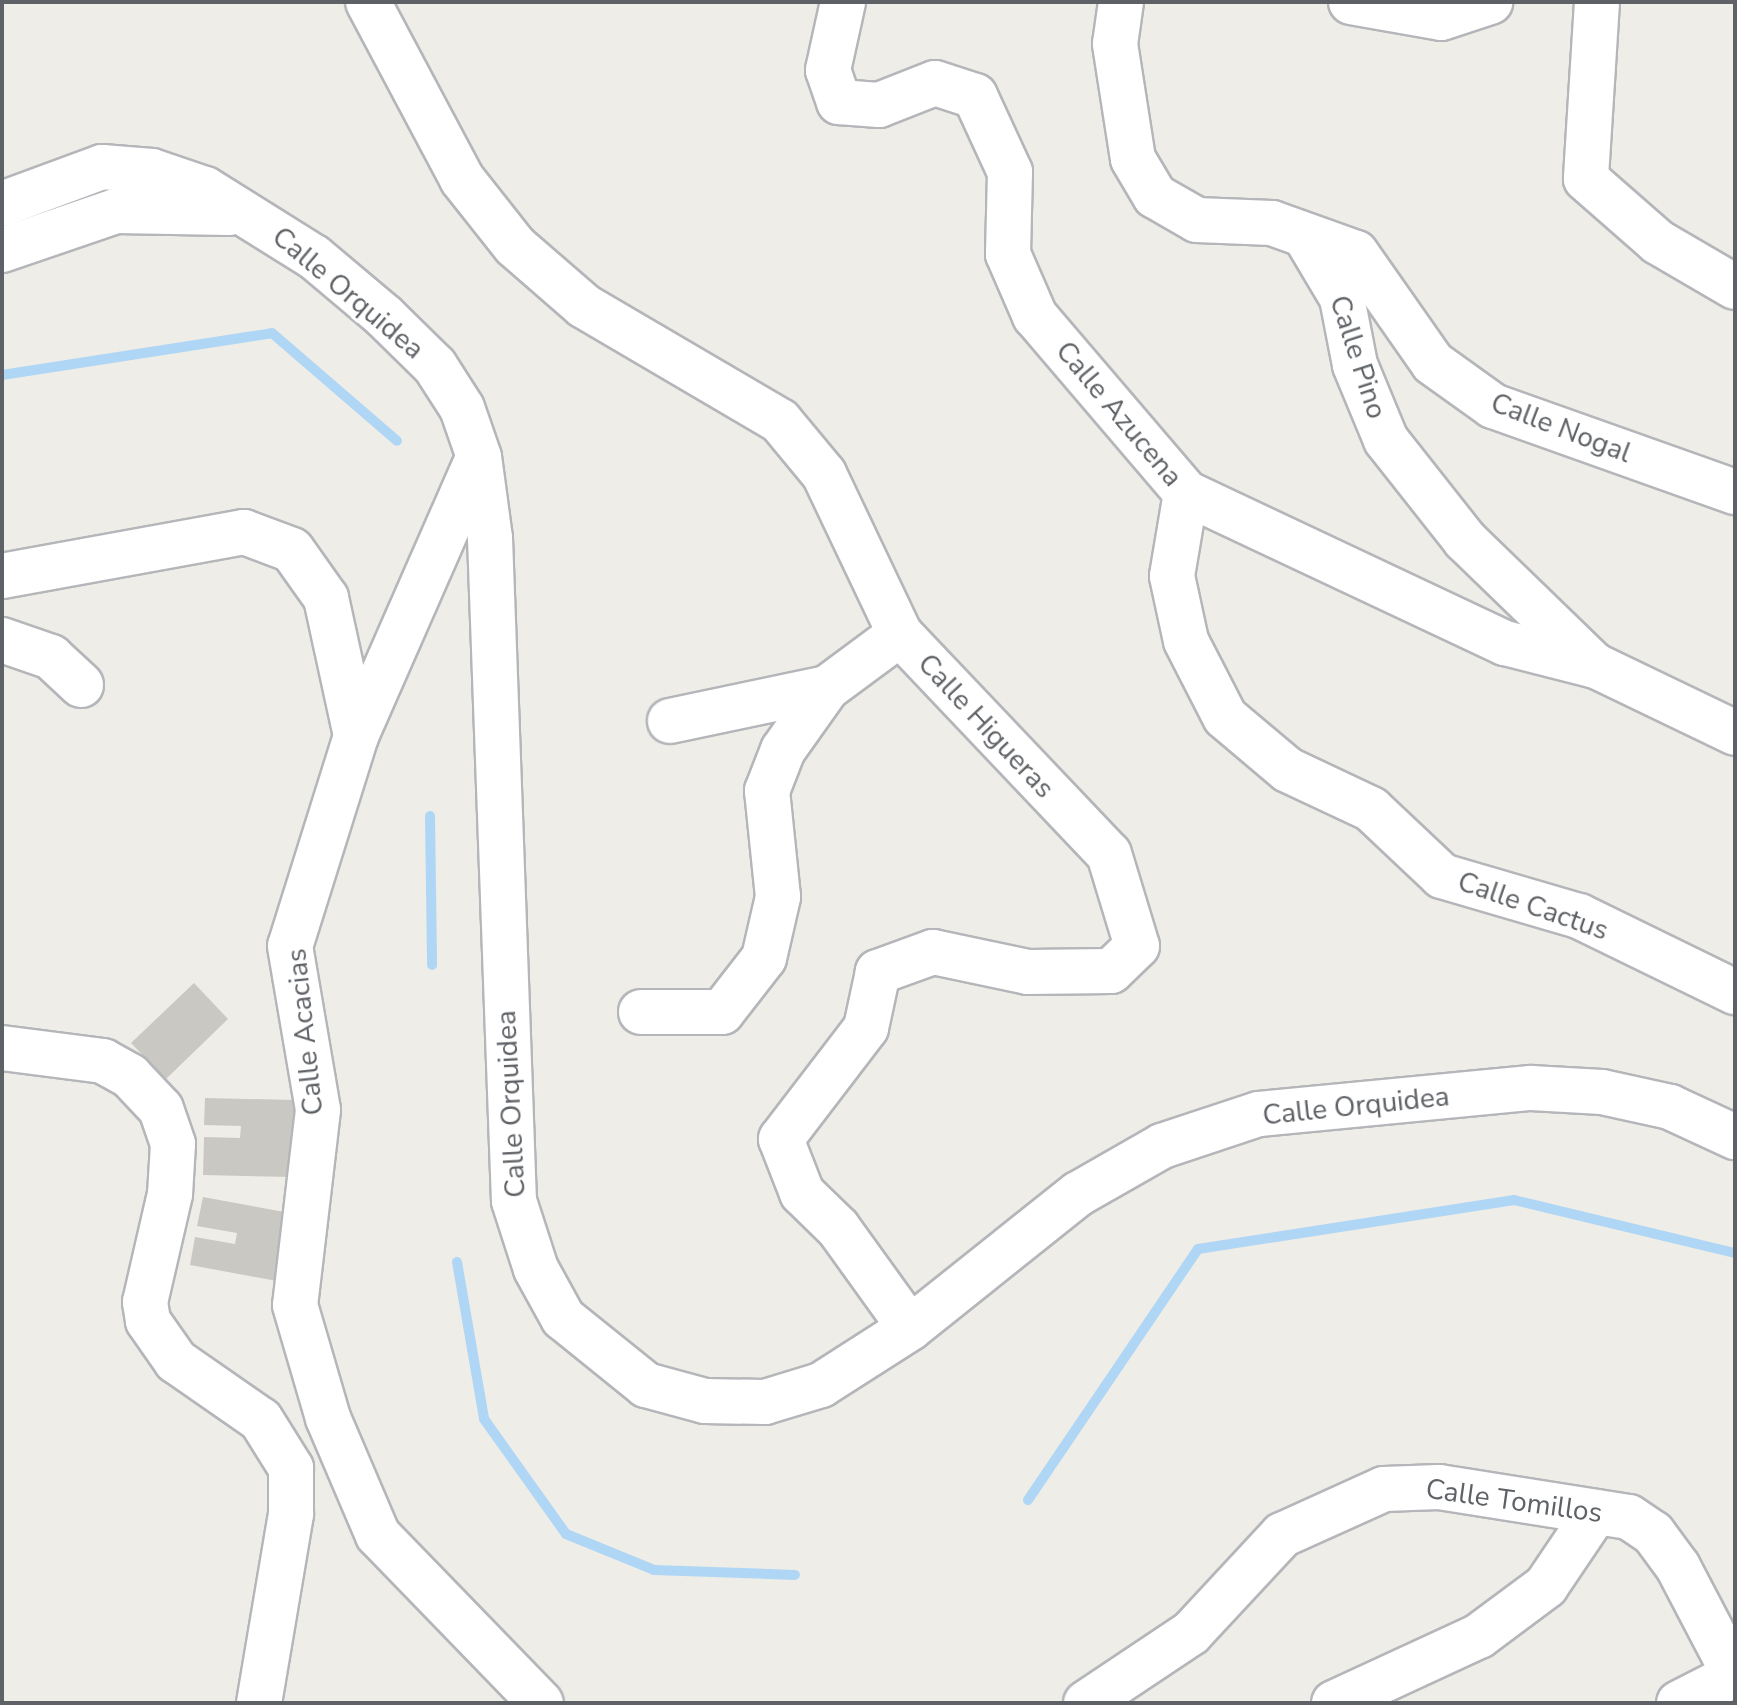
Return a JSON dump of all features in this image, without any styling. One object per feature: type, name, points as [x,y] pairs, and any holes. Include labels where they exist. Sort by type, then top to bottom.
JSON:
[{"type":"street","name":"Calle Higueras","points":[[368,2],[462,179],[515,246],[584,306],[780,421],[824,474],[900,634],[1109,854],[1137,946],[1111,971],[1028,972],[933,952],[878,972],[866,1028],[781,1139],[802,1193],[838,1228],[910,1328]]},
{"type":"street","name":"Calle Azucena","points":[[843,2],[828,70],[839,102],[879,105],[935,83],[975,96],[1010,172],[1008,254],[1035,316],[1186,493],[1505,643],[1596,666],[1735,733]]},
{"type":"street","points":[[1121,2],[1115,44],[1133,159],[1155,196],[1197,220],[1272,223],[1307,239]]},
{"type":"street","points":[[1351,2],[1378,12],[1441,18],[1490,2]]},
{"type":"street","points":[[1597,2],[1586,179],[1658,242],[1735,287]]},
{"type":"street","name":"Calle Orquidea","points":[[2,204],[102,167],[152,171],[251,215],[314,257],[435,366],[462,408],[479,457],[495,654],[508,1154],[514,1201],[536,1269],[563,1318],[604,1358],[646,1385],[705,1401],[765,1402],[821,1385],[910,1328],[1078,1194],[1162,1146],[1259,1114],[1531,1088],[1602,1092],[1670,1107],[1735,1137]]},
{"type":"street","points":[[2,250],[116,211],[251,215]]},
{"type":"street","name":"Calle Nogal","points":[[1307,239],[1356,253],[1433,363],[1493,406],[1735,492]]},
{"type":"street","name":"Calle Pino","points":[[1307,239],[1342,298],[1355,365],[1386,440],[1465,540],[1596,666]]},
{"type":"street","name":"Calle Acacias","points":[[479,457],[356,736],[290,946],[318,1110],[295,1305],[328,1418],[378,1535],[541,1703]]},
{"type":"street","name":"Calle Cactus","points":[[1186,493],[1172,576],[1186,641],[1225,717],[1288,770],[1371,809],[1442,876],[1579,916],[1735,992]]},
{"type":"street","points":[[2,576],[244,532],[292,550],[326,598],[356,736]]},
{"type":"street","points":[[641,1012],[722,1012],[764,958],[778,897],[767,791],[783,750],[827,688],[900,634]]},
{"type":"street","points":[[2,640],[51,657],[81,685]]},
{"type":"street","points":[[670,721],[827,688]]},
{"type":"street","points":[[2,1048],[103,1061],[130,1076],[161,1109],[173,1144],[170,1194],[145,1302],[148,1321],[176,1361],[261,1420],[291,1468],[291,1514],[259,1703]]},
{"type":"street","name":"Calle Tomillos","points":[[1086,1703],[1191,1633],[1282,1535],[1384,1489],[1439,1487],[1629,1517],[1653,1533],[1734,1676]]},
{"type":"street","points":[[1334,1703],[1479,1636],[1546,1586],[1596,1512]]},
{"type":"street","points":[[1679,1703],[1734,1676]]},
{"type":"building","points":[[194,983],[228,1019],[166,1079],[131,1043]]},
{"type":"building","points":[[205,1098],[295,1100],[292,1177],[203,1175],[204,1137],[240,1138],[241,1126],[204,1125]]},
{"type":"building","points":[[203,1197],[290,1213],[277,1281],[190,1265],[195,1237],[235,1244],[237,1233],[197,1226]]},
{"type":"waterway","points":[[2,375],[272,333],[397,441]]},
{"type":"waterway","points":[[430,816],[432,965]]},
{"type":"waterway","points":[[1028,1500],[1198,1249],[1514,1200],[1735,1253]]},
{"type":"waterway","points":[[457,1262],[484,1419],[566,1534],[654,1570],[795,1575]]}]
